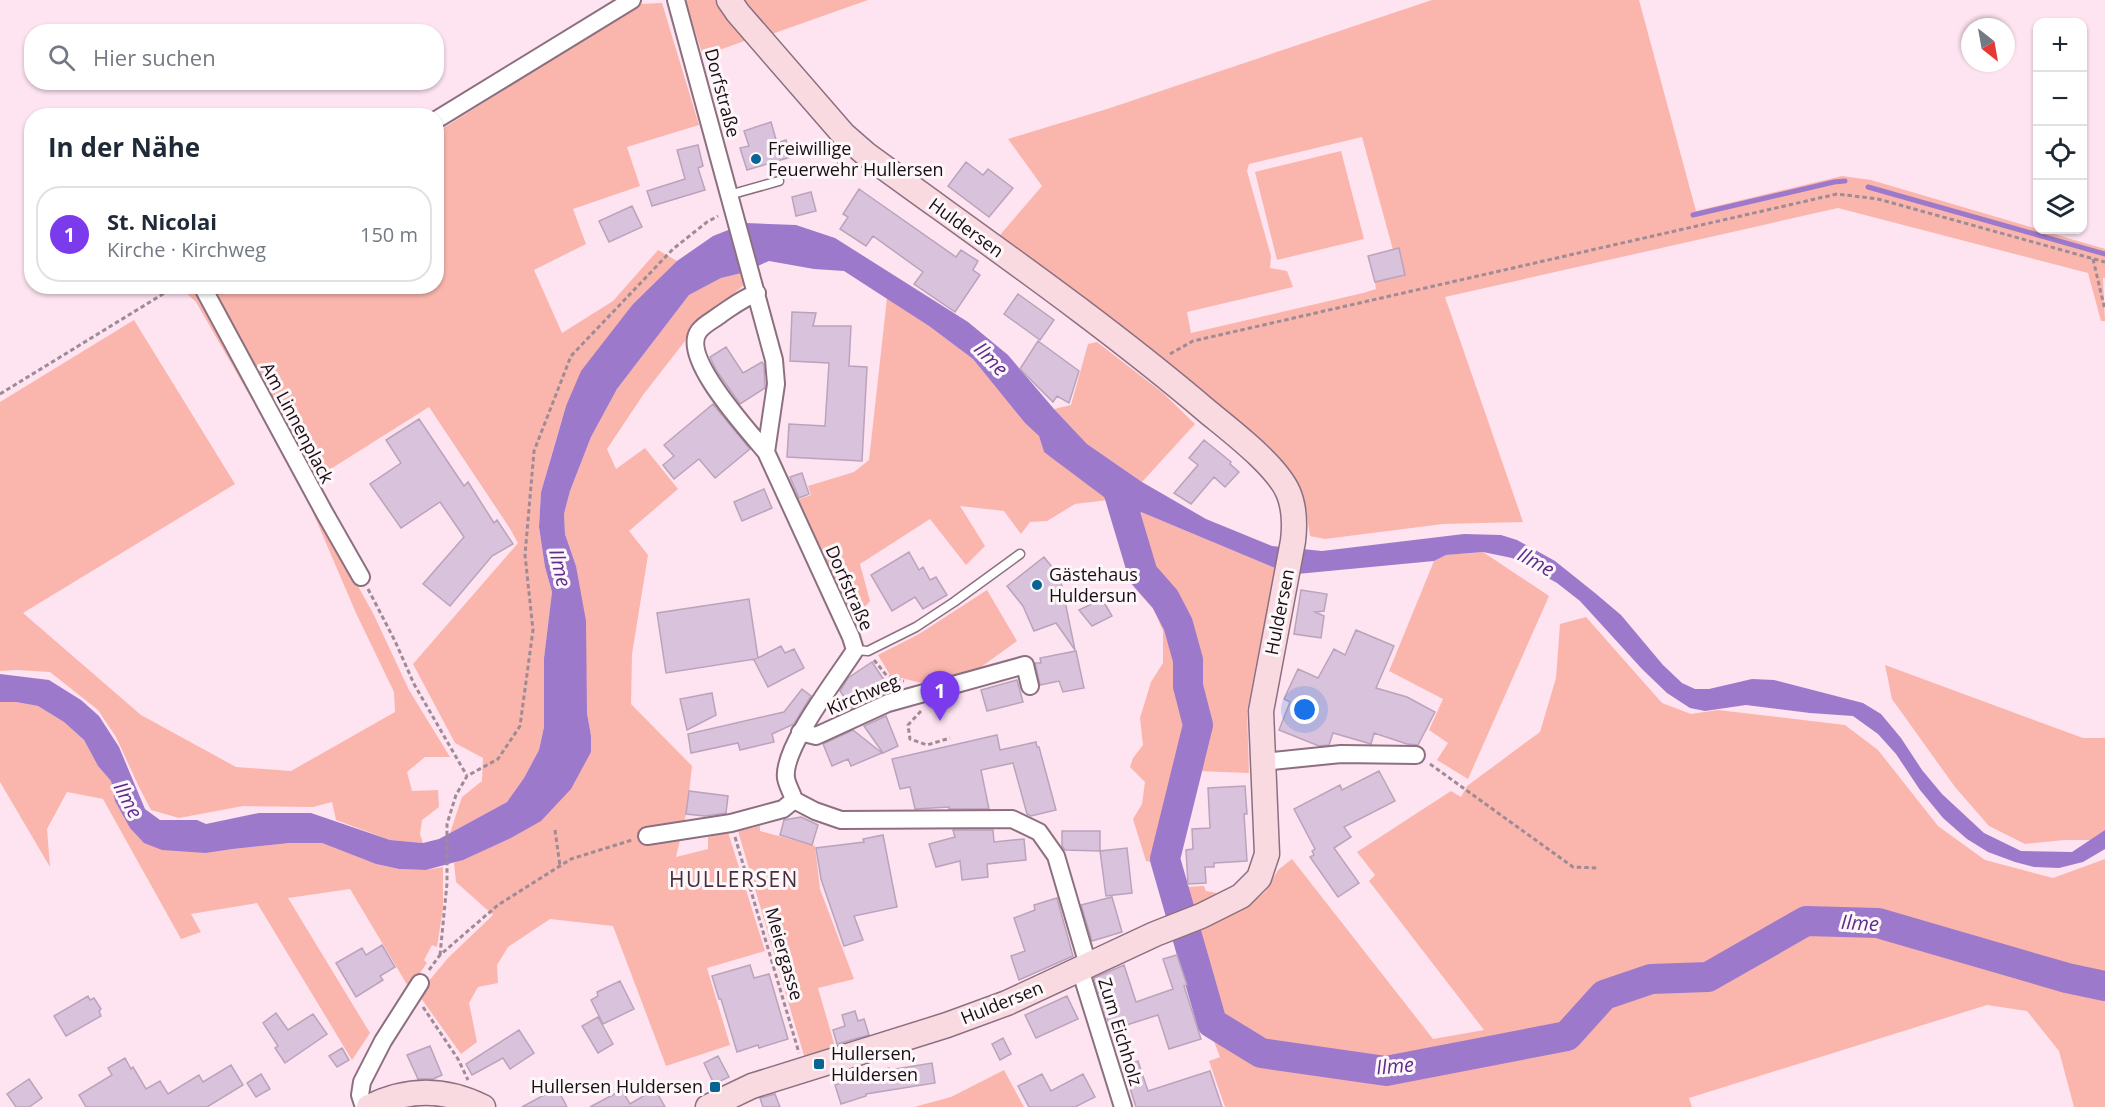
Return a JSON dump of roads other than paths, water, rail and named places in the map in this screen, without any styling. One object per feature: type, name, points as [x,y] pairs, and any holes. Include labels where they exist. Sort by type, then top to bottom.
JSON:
[{"type":"street","points":[[444,115],[632,0]]},
{"type":"street","name":"Dorfstraße","points":[[676,0],[756,287],[774,360],[776,384],[766,452],[855,650],[800,732],[792,749],[786,776],[794,800]]},
{"type":"street","name":"Huldersen","points":[[708,1107],[752,1086],[947,1025],[1008,1003],[1201,916],[1241,896],[1259,879],[1268,855],[1261,711],[1293,541],[1295,519],[1287,491],[1273,472],[1244,442],[1157,369],[867,155],[844,135],[729,0]]},
{"type":"street","points":[[756,287],[698,331],[695,343],[701,363],[717,392],[766,452]]},
{"type":"street","name":"Am Linnenplack","points":[[206,294],[361,577]]},
{"type":"street","name":"Kirchweg","points":[[800,732],[816,736],[888,703],[1025,665],[1030,686]]},
{"type":"street","points":[[1262,762],[1341,754],[1416,754]]},
{"type":"street","points":[[647,836],[731,823],[783,809],[794,800],[814,811],[840,820],[1012,819],[1039,832],[1056,856],[1084,967]]},
{"type":"street","name":"Zum Eichholz","points":[[1084,967],[1123,1107]]},
{"type":"street","points":[[364,1107],[360,1095],[362,1082],[383,1041],[416,988]]},
{"type":"street","points":[[369,1107],[403,1094],[431,1092],[473,1102]]},
{"type":"lane","points":[[733,206],[778,182]]},
{"type":"lane","points":[[855,650],[868,651],[916,627],[1020,554]]},
{"type":"water","points":[[746,223],[796,225],[835,238],[968,322],[1008,355],[1087,444],[1142,482],[1206,519],[1272,546],[1322,551],[1464,534],[1501,535],[1517,540],[1555,561],[1621,615],[1663,665],[1682,683],[1695,689],[1709,689],[1752,679],[1774,680],[1863,703],[1881,714],[1942,794],[1984,833],[2021,851],[2072,852],[2105,830],[2105,849],[2083,862],[2059,868],[2034,867],[1988,852],[1967,839],[1943,818],[1920,790],[1896,754],[1878,734],[1853,716],[1746,705],[1705,711],[1690,708],[1667,693],[1642,669],[1580,601],[1557,583],[1512,558],[1483,552],[1446,555],[1434,561],[1297,574],[1275,568],[1141,512],[1137,516],[1108,500],[1044,452],[1039,436],[1025,423],[973,359],[929,326],[844,271],[814,269],[769,261],[742,273],[721,278],[689,295],[617,389],[591,437],[570,491],[564,514],[565,534],[576,566],[586,621],[587,713],[591,752],[571,789],[541,821],[463,860],[426,870],[399,869],[376,864],[322,843],[290,843],[206,853],[162,850],[144,843],[130,828],[115,801],[111,781],[98,766],[84,740],[64,722],[38,706],[0,702],[0,674],[49,680],[81,700],[99,716],[119,747],[145,809],[160,820],[197,820],[206,824],[259,813],[311,813],[390,840],[423,843],[439,839],[507,802],[524,778],[539,750],[544,727],[544,658],[552,592],[545,567],[539,527],[541,492],[566,406],[581,371],[633,304],[677,261],[713,236]]},
{"type":"waterway","points":[[1693,215],[1845,181]]},
{"type":"waterway","points":[[1868,187],[2105,254]]},
{"type":"waterway","name":"Ilme","points":[[1117,487],[1143,574],[1165,599],[1178,624],[1188,660],[1188,686],[1198,725],[1165,859],[1212,1023],[1261,1053],[1386,1071],[1567,1036],[1604,995],[1651,979],[1708,977],[1806,921],[1878,923],[2067,978],[2105,986]]},
{"type":"place","name":"Freiwillige Feuerwehr Hullersen","points":[[756,159]]},
{"type":"place","name":"Gästehaus Huldersun","points":[[1037,585]]},
{"type":"place","name":"St. Nicolai","points":[[940,721]]},
{"type":"place","name":"Hullersen, Huldersen","points":[[819,1064]]},
{"type":"place","name":"Hullersen Huldersen","points":[[715,1087]]},
{"type":"district","name":"HULLERSEN","points":[[734,880]]}]
